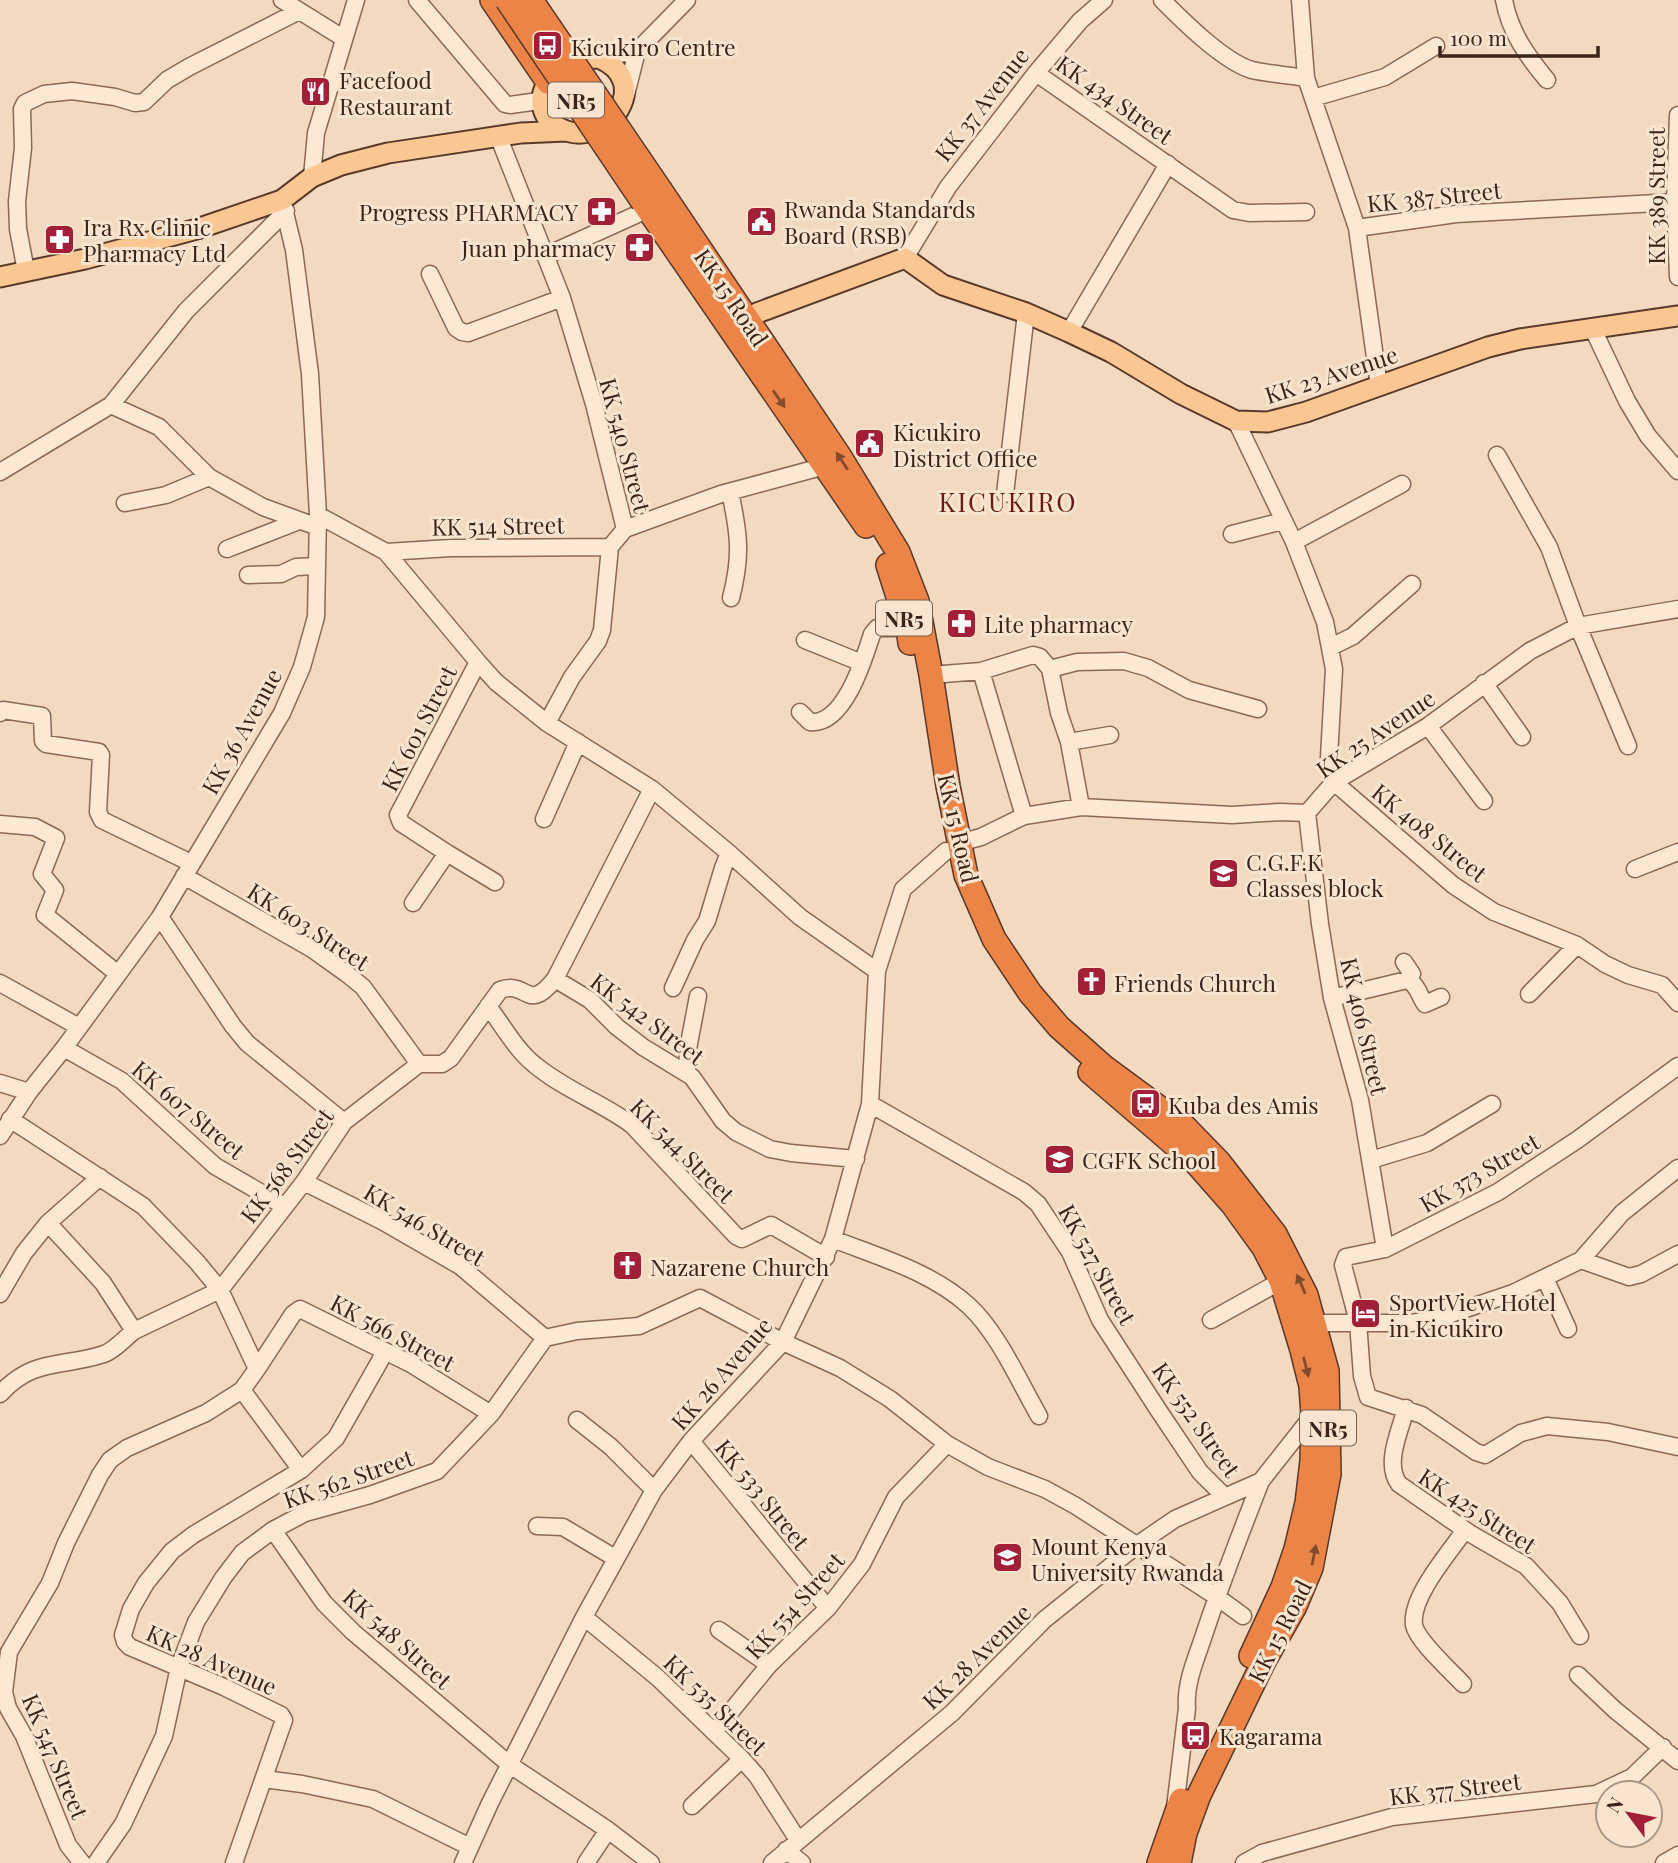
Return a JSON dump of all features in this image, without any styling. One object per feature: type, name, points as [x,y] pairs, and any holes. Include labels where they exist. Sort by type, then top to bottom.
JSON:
[{"type":"highway","points":[[492,0],[543,93]]},
{"type":"highway","name":"KK 15 Road","points":[[507,0],[648,202],[770,369],[840,457],[898,552],[917,601],[931,675],[948,786],[952,847],[989,930],[1030,993],[1059,1027],[1087,1054],[1184,1126],[1219,1162],[1275,1234],[1297,1275],[1305,1325],[1313,1415],[1312,1461],[1307,1503],[1296,1549],[1260,1638],[1191,1774],[1159,1863]]},
{"type":"highway","name":"KK 15 Road","points":[[531,0],[648,202]]},
{"type":"highway","points":[[543,0],[592,58]]},
{"type":"highway","points":[[622,105],[772,334],[770,369]]},
{"type":"highway","points":[[576,131],[648,202]]},
{"type":"highway","name":"KK 15 Road","points":[[770,369],[825,466],[882,553],[908,628],[965,908],[984,945],[1012,989],[1052,1035],[1196,1163],[1233,1205],[1264,1248],[1327,1371],[1329,1474],[1311,1569],[1199,1795],[1185,1833],[1179,1863]]},
{"type":"main road","points":[[0,277],[85,259],[284,206],[312,177],[341,164],[388,153],[521,133],[576,131],[602,125],[622,105],[625,83],[607,61],[592,58],[556,73],[521,133]]},
{"type":"main road","points":[[543,93],[547,117],[553,125],[576,131]]},
{"type":"main road","points":[[757,313],[905,258]]},
{"type":"main road","name":"KK 23 Avenue","points":[[905,258],[943,285],[1026,313],[1069,332],[1111,352],[1181,394],[1236,421],[1268,422],[1306,412],[1488,347],[1520,339],[1678,316]]},
{"type":"street","points":[[282,0],[343,38]]},
{"type":"street","points":[[312,177],[316,133],[356,0]]},
{"type":"street","points":[[417,0],[505,104],[510,105],[543,93]]},
{"type":"street","points":[[622,105],[637,51],[687,0]]},
{"type":"street","name":"KK 37 Avenue","points":[[905,258],[948,187],[1035,72],[1080,21],[1104,0]]},
{"type":"street","points":[[1162,0],[1195,32],[1238,63],[1250,69],[1306,78]]},
{"type":"street","points":[[1300,0],[1306,78],[1357,228]]},
{"type":"street","points":[[1504,0],[1515,35],[1547,80]]},
{"type":"street","points":[[26,271],[16,201],[23,148],[22,109],[25,103],[44,94],[72,91],[115,96],[135,103],[144,102],[167,80],[299,11]]},
{"type":"street","points":[[1313,98],[1385,77],[1436,46]]},
{"type":"street","points":[[592,58],[637,51]]},
{"type":"street","name":"KK 434 Street","points":[[1035,72],[1233,209],[1250,213],[1306,212]]},
{"type":"street","name":"KK 389 Street","points":[[1678,116],[1675,202],[1678,278]]},
{"type":"street","name":"KK 540 Street","points":[[499,138],[562,299],[594,404],[625,529],[610,547]]},
{"type":"street","points":[[1069,332],[1168,164]]},
{"type":"street","points":[[545,256],[648,202]]},
{"type":"street","name":"KK 387 Street","points":[[1379,386],[1357,228],[1456,214],[1675,202]]},
{"type":"street","points":[[0,472],[111,405],[186,311],[284,206]]},
{"type":"street","name":"KK 36 Avenue","points":[[0,1136],[9,1119],[160,917],[282,713],[302,667],[316,617],[318,521],[310,374],[294,250],[284,206]]},
{"type":"street","points":[[430,274],[456,328],[462,332],[468,333],[562,299]]},
{"type":"street","points":[[1006,494],[1026,313]]},
{"type":"street","points":[[1592,327],[1627,401],[1648,436],[1676,464]]},
{"type":"street","name":"KK 601 Street","points":[[111,405],[159,427],[209,477],[263,508],[299,521],[318,521],[386,552],[496,682],[547,723]]},
{"type":"street","points":[[1236,421],[1294,542],[1314,590],[1331,647],[1334,691],[1329,757],[1334,782]]},
{"type":"street","points":[[1497,454],[1549,547],[1578,626],[1628,746]]},
{"type":"street","points":[[625,529],[730,492],[825,466]]},
{"type":"street","points":[[125,503],[166,495],[209,477]]},
{"type":"street","points":[[1294,542],[1402,484]]},
{"type":"street","points":[[730,492],[740,543],[730,598]]},
{"type":"street","points":[[227,548],[299,521]]},
{"type":"street","points":[[1232,534],[1283,521]]},
{"type":"street","points":[[610,547],[602,630],[598,641],[572,677],[547,723],[652,789],[729,853],[791,910],[877,971]]},
{"type":"street","name":"KK 514 Street","points":[[386,552],[451,548],[610,547]]},
{"type":"street","points":[[248,575],[281,574],[296,567],[317,566]]},
{"type":"street","points":[[1331,647],[1353,636],[1412,584]]},
{"type":"street","name":"KK 25 Avenue","points":[[1307,813],[1334,782],[1428,726],[1484,683],[1531,652],[1578,626],[1678,609]]},
{"type":"street","points":[[800,712],[810,722],[816,723],[829,716],[853,686],[872,634],[877,628],[908,628]]},
{"type":"street","points":[[805,639],[862,663]]},
{"type":"street","points":[[931,675],[981,671],[1033,655],[1045,663],[1124,661],[1148,668],[1189,690],[1258,709]]},
{"type":"street","name":"KK 601 Street","points":[[447,853],[401,823],[398,815],[478,662]]},
{"type":"street","points":[[1045,663],[1069,743],[1081,807]]},
{"type":"street","points":[[981,671],[1024,816]]},
{"type":"street","points":[[1484,683],[1522,737]]},
{"type":"street","name":"KK 603 Street","points":[[0,713],[3,710],[42,716],[43,741],[47,744],[99,752],[98,812],[103,820],[188,869],[347,974],[363,987],[419,1064]]},
{"type":"street","points":[[1428,726],[1484,801]]},
{"type":"street","points":[[1069,743],[1110,735]]},
{"type":"street","points":[[544,819],[578,742]]},
{"type":"street","name":"KK 408 Street","points":[[1334,782],[1453,885],[1494,912],[1577,945],[1605,964],[1628,975],[1669,981],[1678,1003]]},
{"type":"street","points":[[555,979],[652,789]]},
{"type":"street","points":[[952,847],[981,837],[1024,816],[1081,807],[1232,815],[1307,813]]},
{"type":"street","name":"KK 406 Street","points":[[1307,813],[1332,998],[1360,1100],[1385,1250]]},
{"type":"street","points":[[0,824],[35,827],[56,838],[42,874],[55,890],[45,915],[118,974]]},
{"type":"street","name":"KK 26 Avenue","points":[[463,1863],[584,1618],[654,1490],[691,1441],[783,1342],[826,1257],[870,1104],[877,971],[903,889],[952,847]]},
{"type":"street","points":[[1635,869],[1678,852]]},
{"type":"street","points":[[413,903],[447,853],[495,882]]},
{"type":"street","points":[[673,988],[695,940],[707,921],[729,853]]},
{"type":"street","points":[[160,917],[247,1043],[344,1122]]},
{"type":"street","points":[[1529,994],[1577,945]]},
{"type":"street","points":[[1404,962],[1412,974],[1409,980]]},
{"type":"street","name":"KK 568 Street","points":[[220,1290],[304,1182],[344,1122],[419,1064],[442,1064],[452,1058],[500,990],[507,987],[537,996],[543,994],[555,979]]},
{"type":"street","name":"KK 542 Street","points":[[555,979],[590,1000],[617,1027],[643,1047],[687,1073],[702,1089],[723,1121],[736,1132],[771,1149],[856,1159]]},
{"type":"street","points":[[1332,998],[1409,980]]},
{"type":"street","points":[[1409,980],[1417,988],[1425,1004],[1441,998]]},
{"type":"street","points":[[0,983],[79,1027]]},
{"type":"street","points":[[687,1073],[688,1049],[698,996]]},
{"type":"street","name":"KK 544 Street","points":[[488,1006],[533,1064],[563,1086],[614,1112],[632,1125],[736,1236],[742,1239],[771,1225],[826,1257]]},
{"type":"street","name":"KK 607 Street","points":[[64,1048],[122,1080],[215,1166],[284,1206]]},
{"type":"street","name":"KK 373 Street","points":[[1358,1322],[1343,1265],[1346,1257],[1385,1250],[1498,1192],[1577,1140],[1678,1066]]},
{"type":"street","points":[[0,1083],[29,1092]]},
{"type":"street","name":"KK 527 Street","points":[[870,1104],[1024,1192],[1038,1203],[1070,1252],[1100,1320],[1133,1369]]},
{"type":"street","points":[[1371,1160],[1427,1143],[1492,1104]]},
{"type":"street","points":[[9,1119],[143,1206],[197,1262],[220,1290],[257,1369],[242,1390],[301,1470],[336,1437],[385,1352]]},
{"type":"street","points":[[1305,1325],[1433,1320],[1513,1293],[1581,1260],[1622,1213],[1678,1168]]},
{"type":"street","points":[[0,1294],[24,1253],[48,1223],[100,1177]]},
{"type":"street","name":"KK 546 Street","points":[[304,1182],[382,1221],[460,1266],[545,1338]]},
{"type":"street","points":[[48,1223],[103,1283],[134,1331]]},
{"type":"street","points":[[833,1239],[910,1268],[970,1306],[989,1329],[1039,1416]]},
{"type":"street","points":[[1581,1260],[1629,1277],[1641,1274],[1678,1254]]},
{"type":"street","points":[[1545,1278],[1567,1329]]},
{"type":"street","points":[[1212,1320],[1282,1281]]},
{"type":"street","points":[[0,1394],[21,1374],[39,1367],[107,1353],[134,1331],[220,1290]]},
{"type":"street","points":[[545,1338],[577,1331],[639,1326],[700,1298],[783,1342],[840,1368],[890,1399],[947,1444],[988,1467],[1045,1489],[1137,1545],[1243,1616]]},
{"type":"street","name":"KK 566 Street","points":[[257,1369],[293,1314],[300,1309],[411,1363],[491,1414]]},
{"type":"street","points":[[1358,1322],[1362,1376],[1368,1397],[1422,1415],[1476,1452],[1485,1455],[1521,1433],[1547,1426],[1608,1432],[1678,1447]]},
{"type":"street","name":"KK 562 Street","points":[[96,1863],[123,1824],[164,1736],[179,1667],[196,1622],[223,1578],[243,1553],[273,1530],[305,1513],[370,1495],[437,1471],[491,1414],[545,1338]]},
{"type":"street","name":"KK 552 Street","points":[[1133,1369],[1200,1472],[1224,1496]]},
{"type":"street","name":"KK 547 Street","points":[[82,1863],[68,1845],[24,1736],[8,1708],[4,1692],[5,1649],[50,1583],[66,1543],[110,1460],[127,1448],[205,1413],[242,1390]]},
{"type":"street","name":"KK 425 Street","points":[[1405,1408],[1392,1462],[1395,1480],[1465,1530],[1526,1566],[1560,1603],[1580,1636]]},
{"type":"street","points":[[1175,1815],[1187,1708],[1186,1694],[1217,1597],[1261,1482],[1313,1415]]},
{"type":"street","points":[[577,1420],[611,1447],[654,1490]]},
{"type":"street","name":"KK 533 Street","points":[[691,1441],[828,1608]]},
{"type":"street","name":"KK 554 Street","points":[[714,1732],[769,1665],[828,1608],[862,1563],[896,1497],[947,1444]]},
{"type":"street","name":"KK 28 Avenue","points":[[234,1863],[284,1724],[281,1715],[179,1667],[155,1660],[130,1647],[123,1635],[125,1625],[146,1583],[172,1551],[193,1535],[301,1470]]},
{"type":"street","name":"KK 28 Avenue","points":[[772,1863],[952,1713],[1044,1620],[1137,1545],[1175,1519],[1261,1482]]},
{"type":"street","points":[[537,1526],[563,1527],[615,1558]]},
{"type":"street","name":"KK 548 Street","points":[[273,1530],[324,1603],[353,1632],[510,1765],[608,1830],[651,1863]]},
{"type":"street","points":[[1463,1684],[1422,1639],[1414,1626],[1416,1605],[1465,1530]]},
{"type":"street","name":"KK 535 Street","points":[[584,1618],[658,1678],[743,1759],[757,1776],[802,1863]]},
{"type":"street","points":[[719,1630],[769,1665]]},
{"type":"street","points":[[1578,1675],[1606,1702],[1678,1761]]},
{"type":"street","name":"KK 377 Street","points":[[1244,1863],[1262,1853],[1392,1817],[1596,1794],[1632,1777],[1663,1747]]},
{"type":"street","points":[[692,1806],[743,1759]]},
{"type":"street","points":[[264,1779],[302,1784],[373,1800],[470,1847]]},
{"type":"street","points":[[586,1863],[608,1830]]},
{"type":"street","points":[[1664,1863],[1678,1855]]},
{"type":"place","name":"Kicukiro Centre","points":[[548,46]]},
{"type":"place","name":"Facefood Restaurant","points":[[316,92]]},
{"type":"place","name":"Progress PHARMACY","points":[[601,211]]},
{"type":"place","name":"Rwanda Standards Board (RSB)","points":[[761,221]]},
{"type":"place","name":"Ira Rx Clinic Pharmacy Ltd","points":[[60,239]]},
{"type":"place","name":"Juan pharmacy","points":[[639,247]]},
{"type":"place","name":"Kicukiro District Office","points":[[870,444]]},
{"type":"place","name":"Lite pharmacy","points":[[961,623]]},
{"type":"place","name":"C.G.F.K Classes block","points":[[1223,874]]},
{"type":"place","name":"Friends Church","points":[[1091,982]]},
{"type":"place","name":"Kuba des Amis","points":[[1145,1104]]},
{"type":"place","name":"CGFK School","points":[[1059,1159]]},
{"type":"place","name":"Nazarene Church","points":[[627,1266]]},
{"type":"place","name":"SportView Hotel in Kicukiro","points":[[1366,1314]]},
{"type":"place","name":"Mount Kenya University Rwanda","points":[[1008,1558]]},
{"type":"place","name":"Kagarama","points":[[1196,1735]]},
{"type":"district","name":"KICUKIRO","points":[[1008,501]]}]
